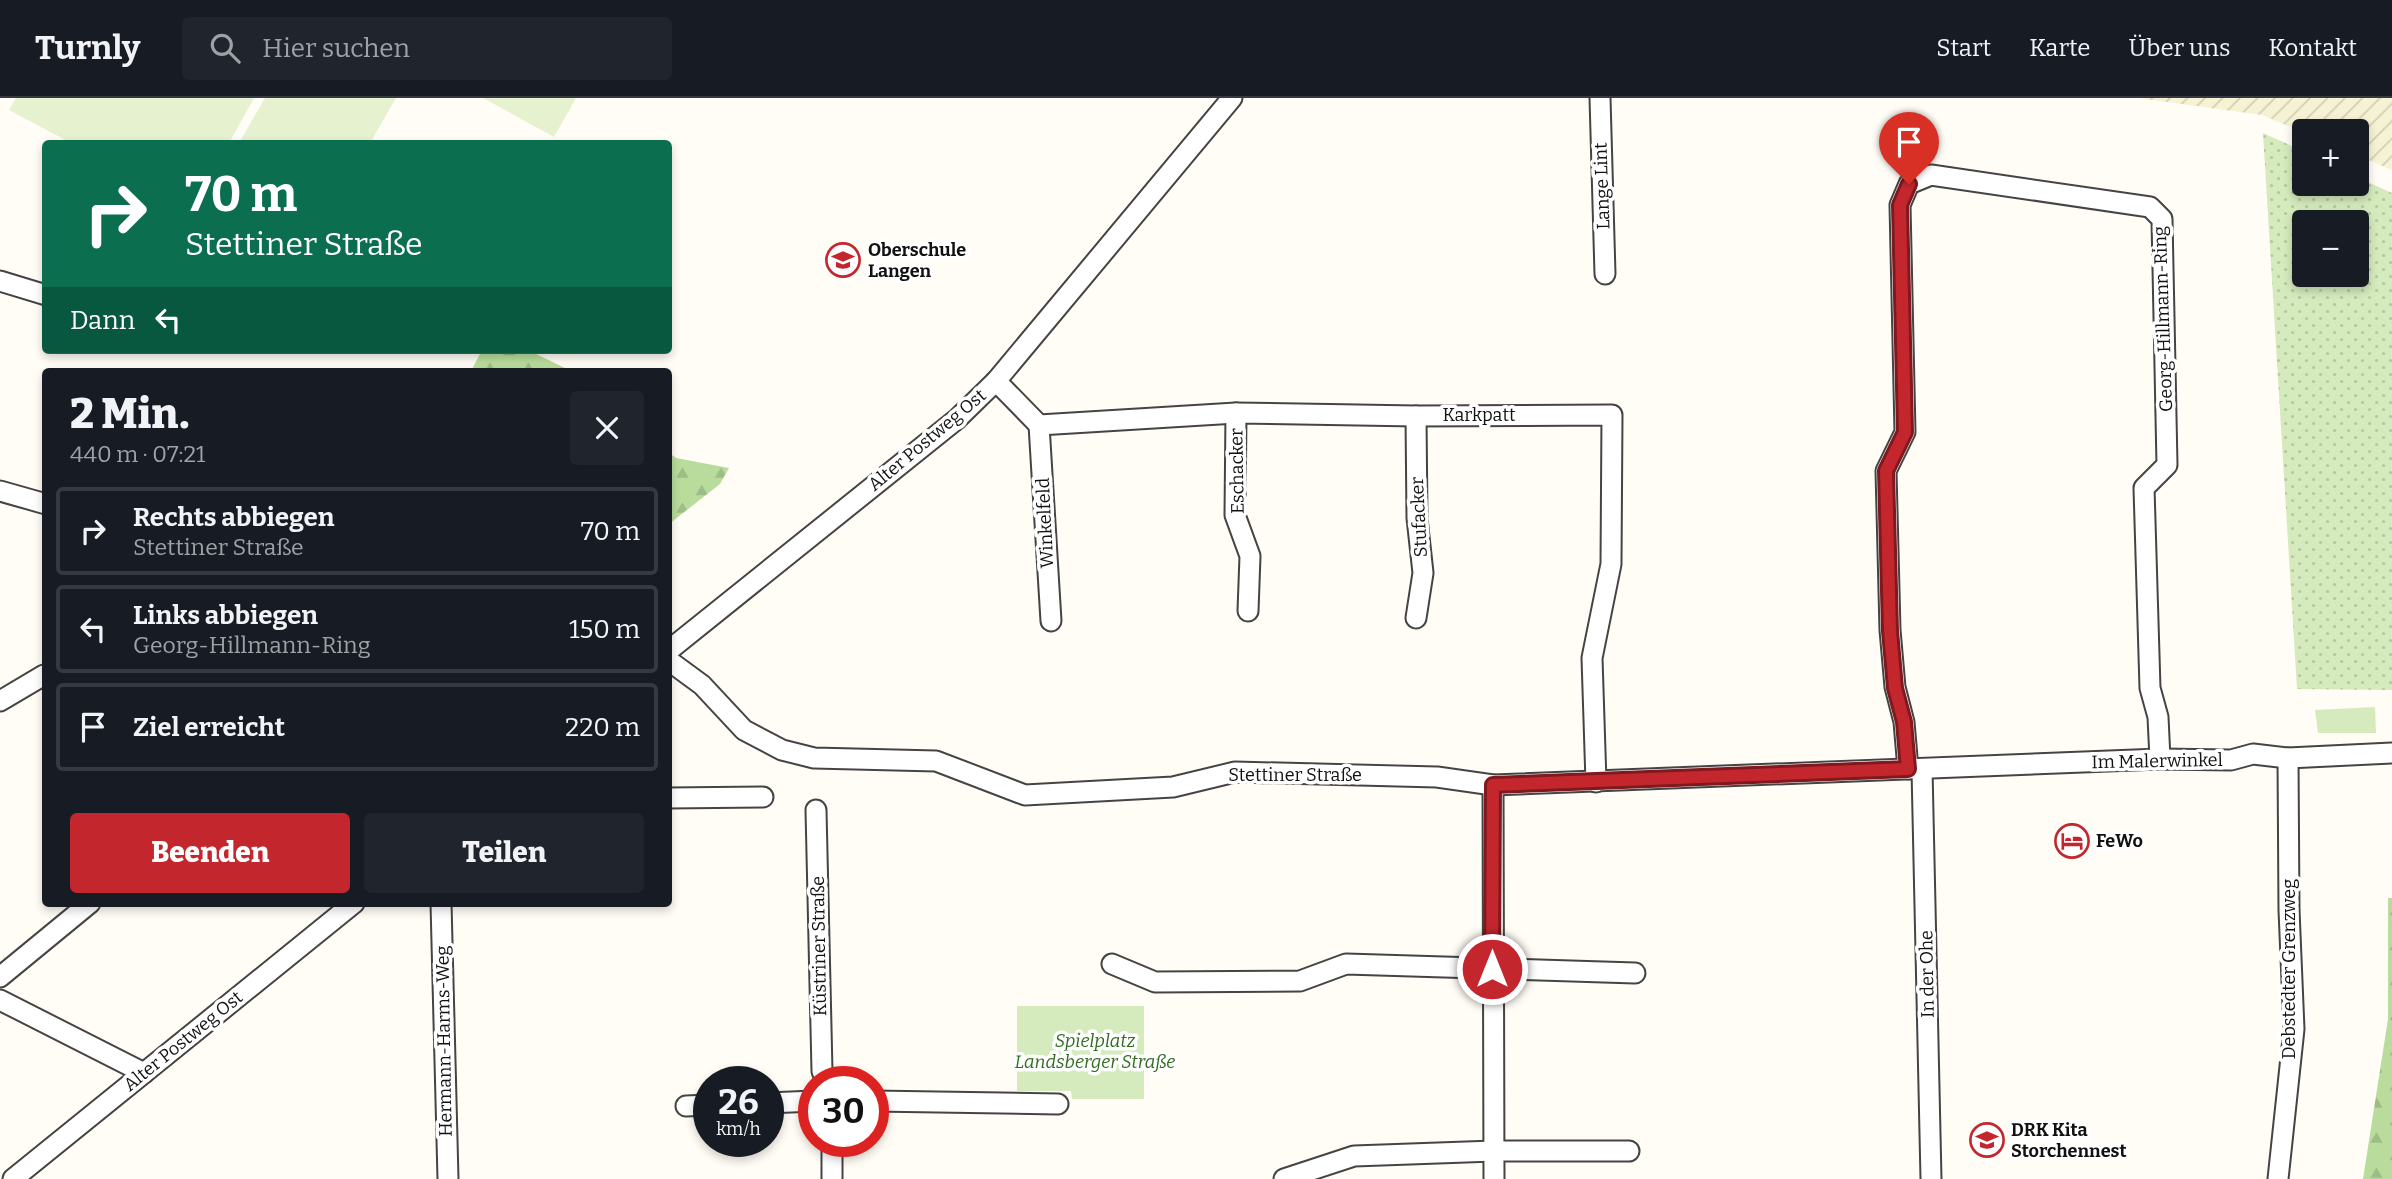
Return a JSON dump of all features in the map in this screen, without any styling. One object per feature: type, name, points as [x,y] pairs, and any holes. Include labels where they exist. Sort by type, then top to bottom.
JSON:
[{"type":"street","name":"Alter Postweg Ost","points":[[672,648],[957,419],[996,381],[1232,98]]},
{"type":"street","name":"Lange Lint","points":[[1600,98],[1605,274]]},
{"type":"street","name":"Georg-Hillmann-Ring","points":[[1915,769],[1895,688],[1890,631],[1886,471],[1905,432],[1900,205],[1909,184],[1931,176],[2150,207],[2162,219],[2167,465],[2144,488],[2150,688],[2158,717],[2160,759]]},
{"type":"street","points":[[0,281],[42,294]]},
{"type":"street","points":[[996,381],[1039,425]]},
{"type":"street","name":"Karkpatt","points":[[1039,425],[1236,413],[1612,415],[1611,565],[1592,658],[1596,782]]},
{"type":"street","name":"Eschacker","points":[[1236,413],[1235,515],[1250,556],[1248,611]]},
{"type":"street","name":"Stufacker","points":[[1416,416],[1417,518],[1423,573],[1416,618]]},
{"type":"street","name":"Winkelfeld","points":[[1039,425],[1051,621]]},
{"type":"street","points":[[0,491],[42,502]]},
{"type":"street","name":"Stettiner Straße","points":[[672,663],[702,685],[744,730],[782,750],[814,758],[936,761],[1025,795],[1173,787],[1235,772],[1437,778],[1493,785],[1915,769]]},
{"type":"street","points":[[0,701],[42,676]]},
{"type":"street","name":"Im Malerwinkel","points":[[1915,769],[2160,759],[2231,760],[2253,754],[2288,758],[2392,753]]},
{"type":"street","name":"Debstedter Grenzweg","points":[[2277,1179],[2294,1029],[2289,910],[2288,758]]},
{"type":"street","name":"In der Ohe","points":[[1915,769],[1931,1179]]},
{"type":"street","points":[[1493,785],[1494,1179]]},
{"type":"street","points":[[672,799],[764,797]]},
{"type":"street","name":"Küstriner Straße","points":[[816,810],[822,1066]]},
{"type":"street","points":[[0,977],[85,907]]},
{"type":"street","name":"Alter Postweg Ost","points":[[13,1179],[349,907]]},
{"type":"street","name":"Hermann-Harms-Weg","points":[[441,907],[448,1179]]},
{"type":"street","points":[[1112,964],[1155,982],[1300,981],[1346,964],[1635,973]]},
{"type":"street","points":[[0,1000],[144,1073]]},
{"type":"street","points":[[889,1101],[1058,1104]]},
{"type":"street","points":[[686,1105],[693,1105]]},
{"type":"street","points":[[1284,1179],[1354,1156],[1494,1151],[1629,1152]]},
{"type":"street","points":[[832,1157],[832,1179]]},
{"type":"shaded area","points":[[2138,98],[2392,98],[2392,170],[2369,160],[2369,119],[2292,119],[2292,128],[2262,115]]},
{"type":"green space","points":[[16,98],[254,98],[231,140],[65,140],[9,110]]},
{"type":"green space","points":[[265,98],[396,98],[372,140],[241,140]]},
{"type":"green space","points":[[483,98],[576,98],[554,137]]},
{"type":"green space","points":[[2263,133],[2292,146],[2292,196],[2369,196],[2369,182],[2392,193],[2392,690],[2297,689]]},
{"type":"green space","points":[[480,354],[536,354],[565,368],[473,368]]},
{"type":"green space","points":[[672,455],[729,468],[720,484],[672,522]]},
{"type":"green space","points":[[2375,707],[2376,733],[2318,733],[2315,710]]},
{"type":"green space","points":[[2388,898],[2392,898],[2392,1179],[2363,1179],[2388,1019]]},
{"type":"green space","name":"Spielplatz Landsberger Straße","points":[[1017,1006],[1144,1006],[1144,1099],[1072,1099],[1071,1091],[1017,1091]]},
{"type":"place","name":"Oberschule Langen","points":[[843,260]]},
{"type":"place","name":"FeWo","points":[[2072,841]]},
{"type":"place","name":"DRK Kita Storchennest","points":[[1987,1140]]},
{"type":"route","points":[[1492,969],[1493,785],[1908,769],[1904,722],[1895,688],[1890,631],[1886,471],[1905,432],[1900,205],[1909,184]]}]
